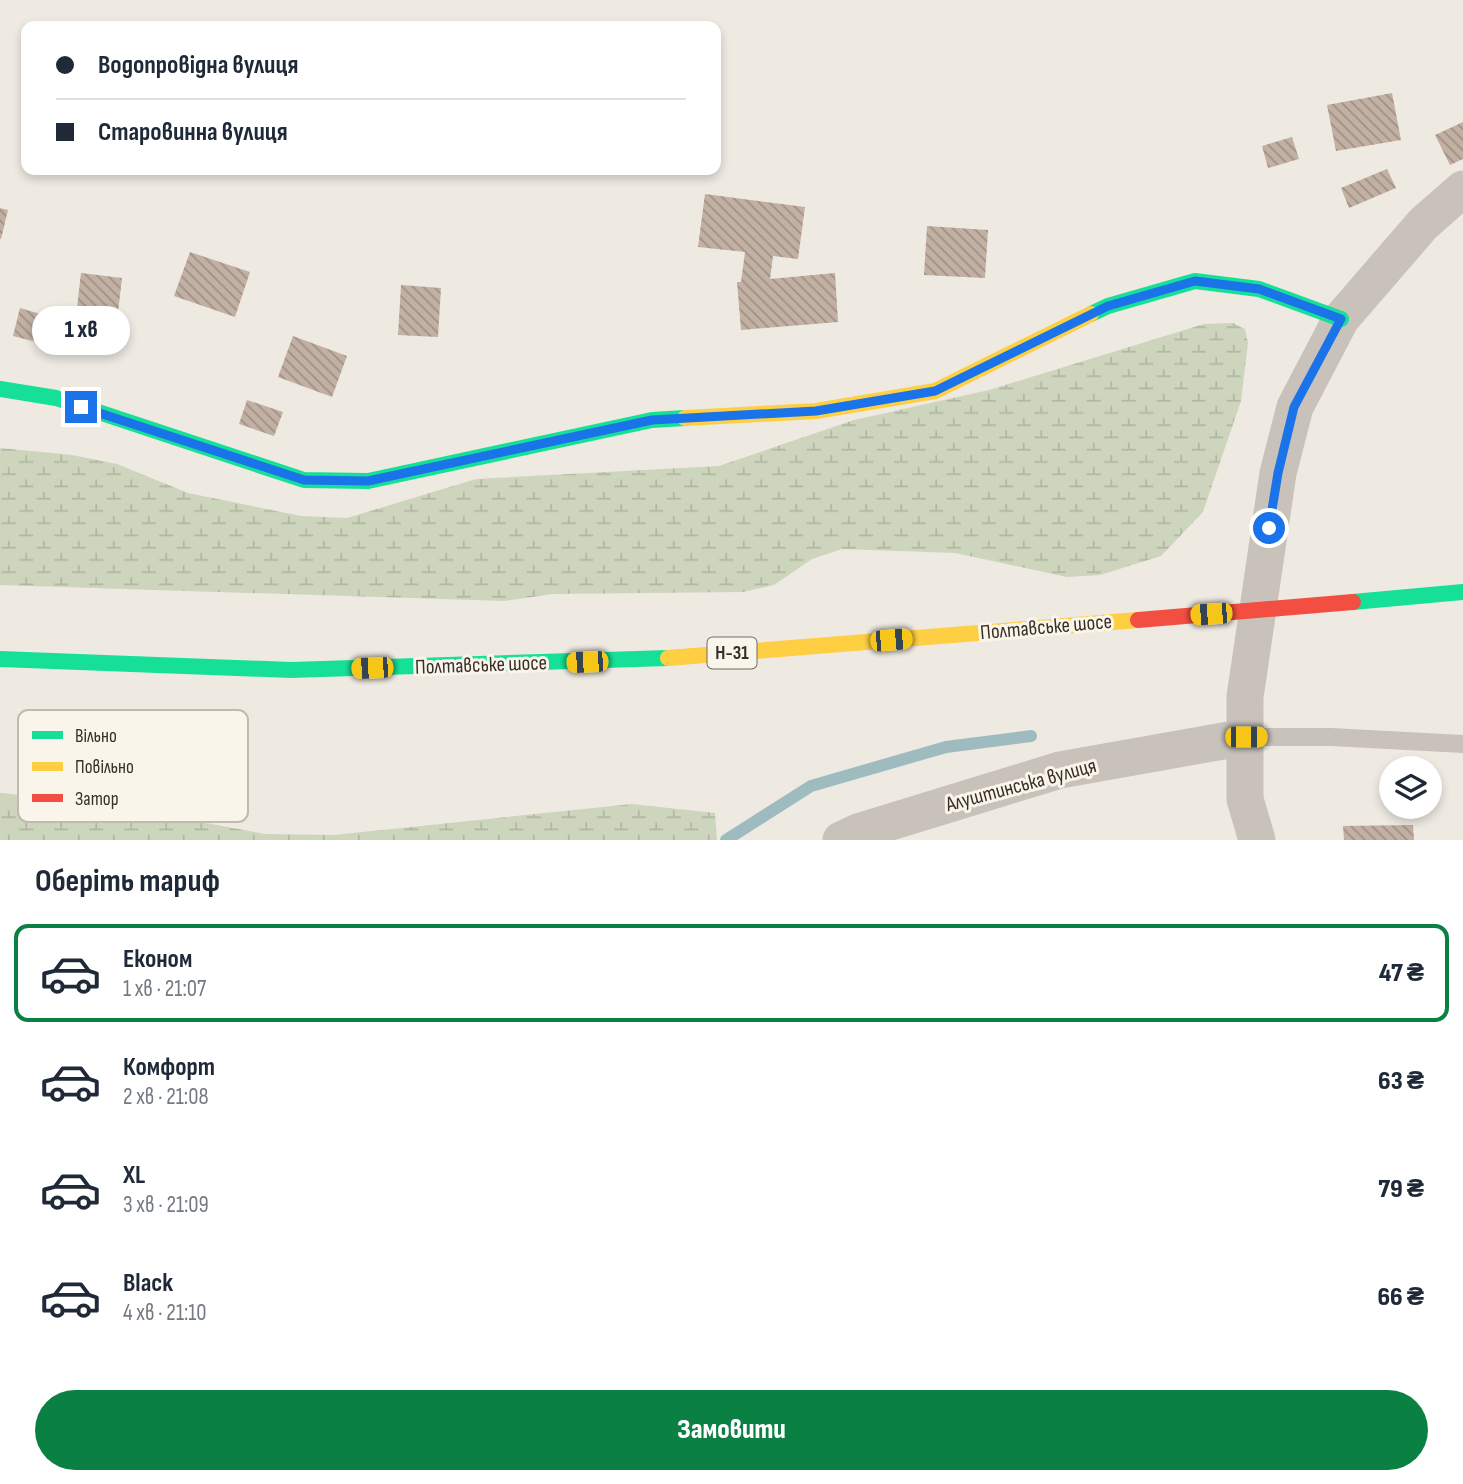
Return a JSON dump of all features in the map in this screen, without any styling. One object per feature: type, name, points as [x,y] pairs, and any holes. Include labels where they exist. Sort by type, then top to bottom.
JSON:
[{"type":"main road","points":[[0,389],[56,398],[304,480],[368,481],[652,420],[816,411],[935,391],[1108,306],[1195,281],[1259,289],[1341,319]]},
{"type":"main road","name":"Полтавське шосе","points":[[0,659],[291,670],[641,660],[1463,592]]},
{"type":"street","points":[[1257,840],[1245,799],[1245,697],[1278,473],[1294,407],[1341,319],[1423,223],[1463,189]]},
{"type":"street","name":"Алуштинська вулиця","points":[[841,840],[858,832],[1060,770],[1246,737]]},
{"type":"lane","points":[[1246,737],[1331,737],[1463,744]]},
{"type":"green space","points":[[1233,323],[1245,329],[1248,343],[1241,401],[1203,512],[1161,556],[1100,575],[1067,577],[955,553],[842,549],[812,559],[774,585],[743,592],[553,594],[504,601],[0,585],[0,448],[72,455],[117,464],[188,493],[301,516],[347,518],[476,479],[719,466],[854,420],[989,390],[1204,324]]},
{"type":"green space","points":[[0,793],[18,795],[18,822],[200,822],[265,834],[333,835],[632,804],[715,813],[717,840],[0,840]]},
{"type":"building","points":[[1392,93],[1401,140],[1336,151],[1327,105]]},
{"type":"building","points":[[1463,122],[1463,159],[1450,165],[1435,135]]},
{"type":"building","points":[[1292,137],[1299,159],[1268,168],[1262,146]]},
{"type":"building","points":[[1387,169],[1396,188],[1349,208],[1341,188]]},
{"type":"building","points":[[705,194],[805,207],[798,259],[773,256],[770,279],[835,273],[838,322],[741,330],[737,282],[741,282],[745,252],[698,247]]},
{"type":"building","points":[[0,208],[8,210],[1,239],[0,239]]},
{"type":"building","points":[[927,226],[988,230],[985,278],[924,275]]},
{"type":"building","points":[[190,252],[250,272],[235,317],[174,296]]},
{"type":"building","points":[[81,273],[122,278],[115,338],[74,334]]},
{"type":"building","points":[[401,285],[441,288],[438,337],[398,335]]},
{"type":"building","points":[[20,308],[51,317],[44,344],[13,336]]},
{"type":"building","points":[[293,336],[347,356],[332,397],[278,377]]},
{"type":"building","points":[[247,400],[283,412],[274,436],[239,424]]},
{"type":"building","points":[[1413,825],[1414,840],[1344,840],[1343,826]]},
{"type":"waterway","points":[[726,840],[811,786],[946,747],[1031,736]]},
{"type":"traffic: fast","points":[[1091,314],[1108,306],[1195,281],[1259,289],[1341,319]]},
{"type":"traffic: fast","points":[[0,389],[56,398],[304,480],[368,481],[652,420],[685,418]]},
{"type":"traffic: fast","points":[[1353,602],[1463,592]]},
{"type":"traffic: fast","points":[[0,659],[291,670],[668,658]]},
{"type":"traffic: slow","points":[[685,418],[816,411],[935,391],[1091,314]]},
{"type":"traffic: slow","points":[[668,658],[1138,620]]},
{"type":"traffic: jam","points":[[1138,620],[1353,602]]},
{"type":"route","points":[[81,407],[304,480],[368,481],[652,420],[816,411],[935,391],[1108,306],[1195,281],[1259,289],[1341,319],[1294,407],[1278,473],[1269,528]]}]
